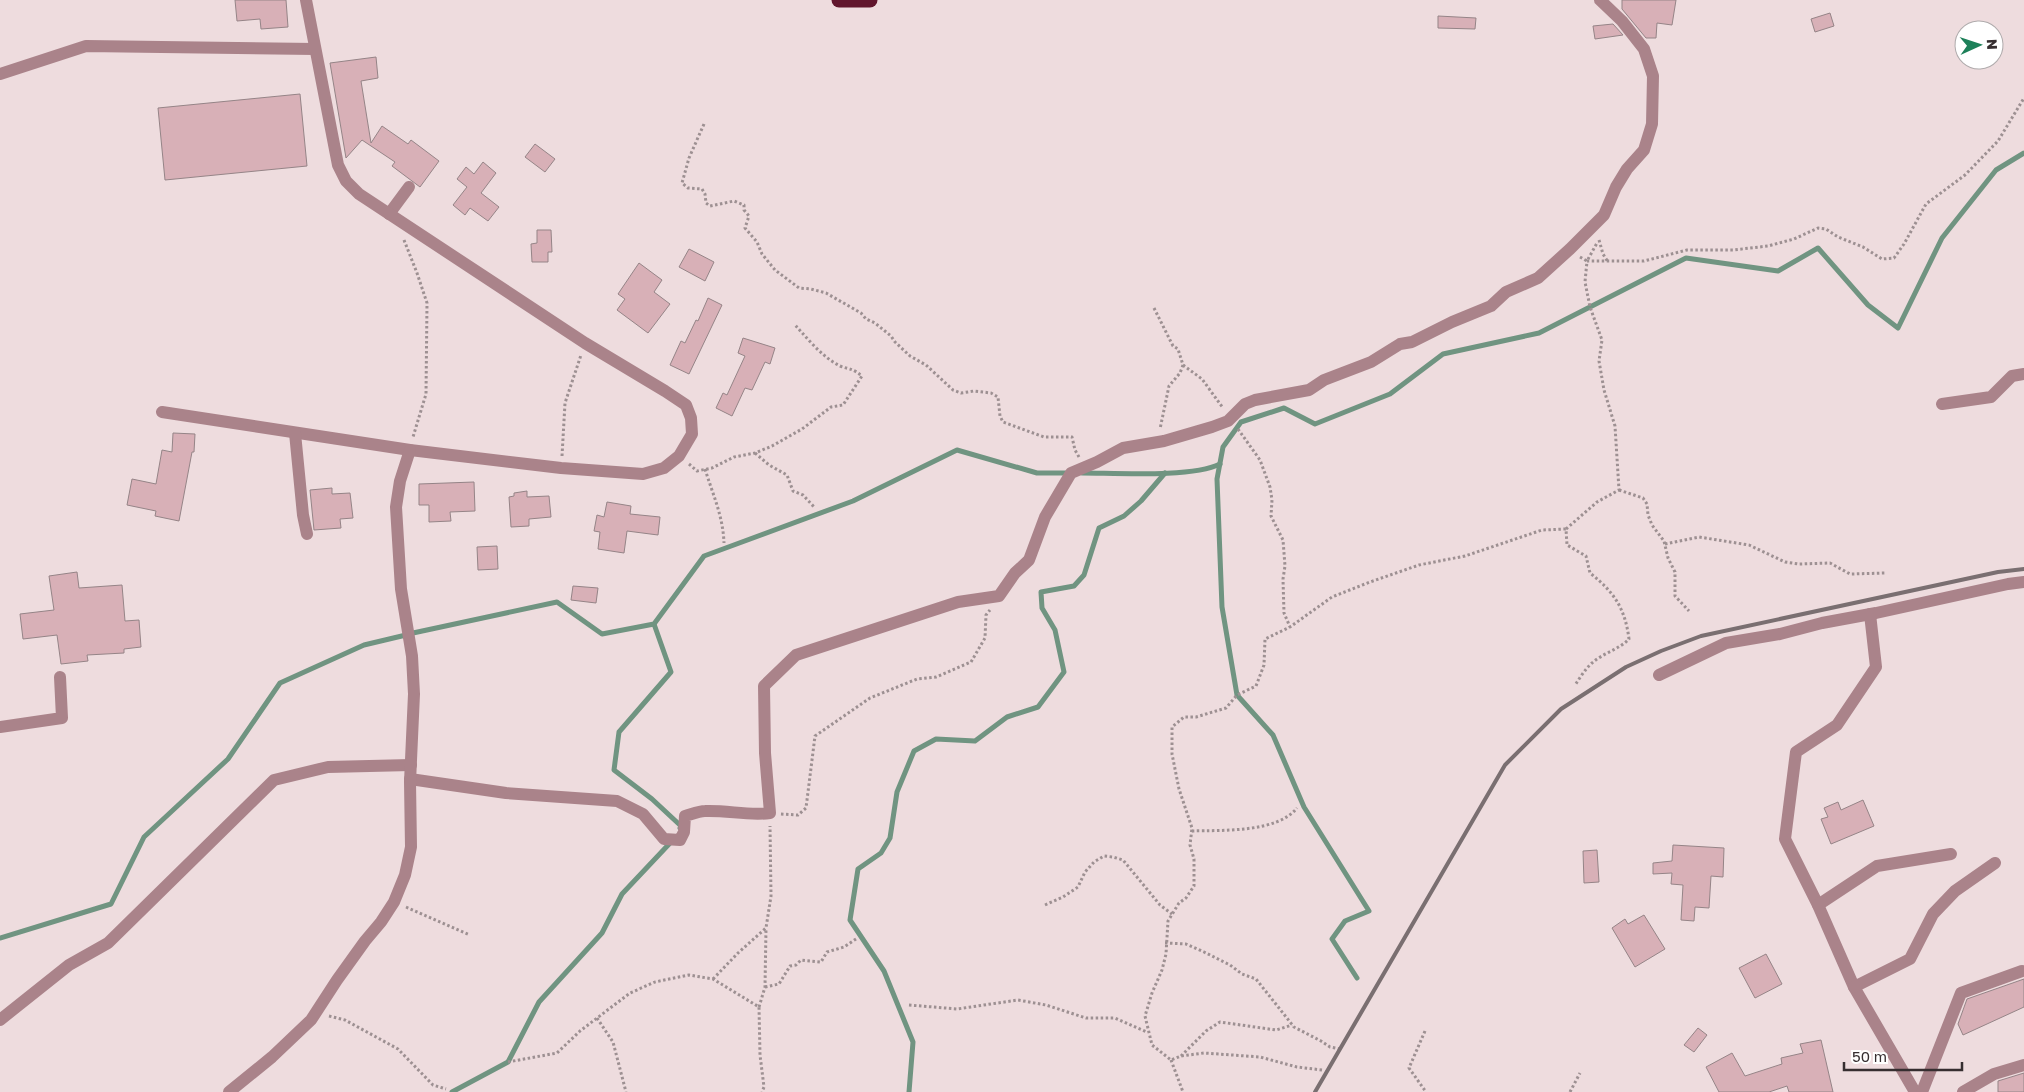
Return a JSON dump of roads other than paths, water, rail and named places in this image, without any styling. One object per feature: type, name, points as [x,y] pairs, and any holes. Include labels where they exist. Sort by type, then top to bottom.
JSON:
[{"type":"highway","points":[[838,0],[870,0]]},
{"type":"street","points":[[162,412],[410,450],[561,468],[643,474],[664,468],[679,456],[692,434],[691,418],[686,405],[666,390],[585,343],[391,216],[359,194],[346,181],[338,165],[306,0]]},
{"type":"street","points":[[410,779],[506,794],[617,801],[643,814],[664,839],[672,841],[680,840],[684,832],[686,816],[703,811],[739,812],[757,815],[770,813],[765,754],[764,686],[796,655],[958,602],[1000,596],[1015,573],[1029,560],[1045,517],[1070,473],[1087,467],[1122,448],[1197,432],[1230,419],[1245,404],[1269,396],[1288,395],[1308,390],[1324,380],[1371,362],[1400,344],[1412,342],[1452,322],[1491,306],[1506,292],[1538,278],[1552,267],[1604,215],[1616,187],[1627,169],[1644,150],[1652,124],[1653,76],[1644,49],[1622,21],[1600,0]]},
{"type":"street","points":[[0,74],[86,46],[315,49]]},
{"type":"street","points":[[391,216],[409,187]]},
{"type":"street","points":[[1942,404],[1991,397],[2012,376],[2024,374]]},
{"type":"street","points":[[295,433],[302,515],[307,534]]},
{"type":"street","points":[[228,1092],[272,1058],[311,1020],[337,980],[394,902],[405,875],[411,847],[410,779],[414,694],[412,656],[401,589],[396,507],[400,482],[410,450]]},
{"type":"street","points":[[1659,675],[1726,643],[1780,634],[1822,623],[2024,582]]},
{"type":"street","points":[[1870,614],[1876,667],[1837,725],[1796,752],[1785,840],[1818,906],[1854,987],[1915,1092]]},
{"type":"street","points":[[0,727],[62,718],[60,677]]},
{"type":"street","points":[[0,1020],[70,965],[108,943],[274,780],[328,767],[411,765]]},
{"type":"street","points":[[1818,906],[1877,866],[1952,854]]},
{"type":"street","points":[[1854,987],[1910,959],[1933,914],[1955,891],[1995,864]]},
{"type":"street","points":[[1922,1092],[1961,993],[2022,971]]},
{"type":"street","points":[[1963,1092],[1994,1074],[2024,1066]]},
{"type":"waterway","points":[[1357,978],[1332,939],[1345,921],[1369,911],[1304,807],[1273,735],[1237,695],[1222,607],[1217,479],[1223,447],[1241,422],[1284,408],[1315,424],[1390,394],[1443,354],[1539,333],[1686,258],[1778,271],[1818,248],[1868,305],[1898,328],[1942,238],[1996,170],[2024,153]]},
{"type":"waterway","points":[[413,633],[557,602],[602,634],[654,624],[704,556],[853,501],[957,450],[1037,473],[1071,473]]},
{"type":"waterway","points":[[1082,473],[1173,473],[1220,464]]},
{"type":"waterway","points":[[909,1092],[913,1042],[884,971],[850,920],[858,869],[881,853],[890,838],[897,792],[914,751],[936,739],[975,741],[1007,717],[1038,707],[1064,672],[1055,630],[1042,608],[1041,592],[1074,586],[1084,575],[1099,528],[1124,516],[1141,501],[1165,473]]},
{"type":"waterway","points":[[654,624],[671,672],[619,732],[614,770],[652,799],[681,826],[680,828]]},
{"type":"waterway","points":[[0,938],[111,904],[144,837],[228,759],[280,683],[364,645],[406,635]]},
{"type":"waterway","points":[[452,1092],[508,1062],[539,1002],[602,933],[622,894],[671,842]]},
{"type":"railway","points":[[1315,1092],[1505,765],[1561,709],[1626,667],[1701,636],[1998,572],[2024,569]]}]
